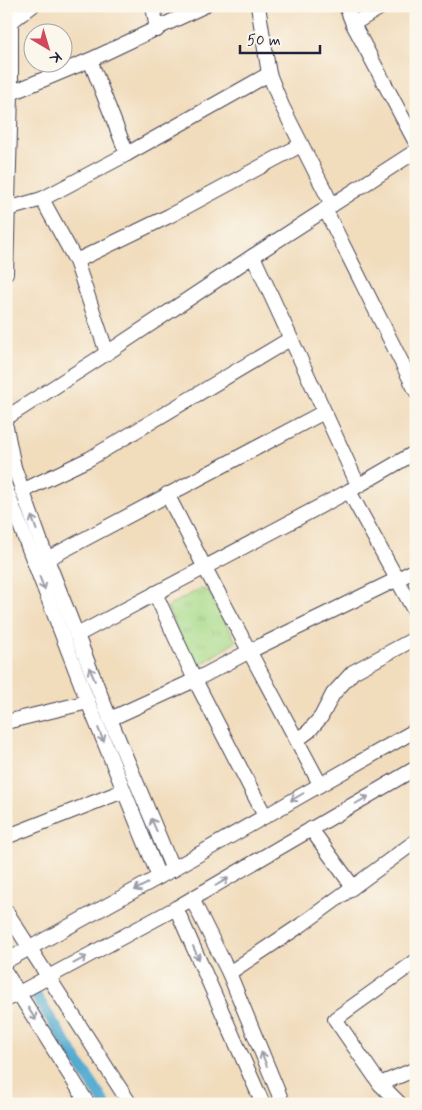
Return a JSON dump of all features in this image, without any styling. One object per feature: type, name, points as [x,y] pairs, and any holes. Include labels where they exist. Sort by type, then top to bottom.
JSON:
[{"type":"street","points":[[6,273],[12,93],[12,13],[32,6]]},
{"type":"street","points":[[153,6],[157,30]]},
{"type":"street","points":[[12,93],[157,30],[204,6]]},
{"type":"street","points":[[258,6],[269,74],[328,207],[416,391]]},
{"type":"street","points":[[346,6],[353,24],[416,143]]},
{"type":"street","points":[[353,24],[383,6]]},
{"type":"street","points":[[90,60],[127,154]]},
{"type":"street","points":[[8,208],[42,199],[127,154],[269,74]]},
{"type":"street","points":[[76,261],[169,216],[301,145]]},
{"type":"street","points":[[6,418],[416,151]]},
{"type":"street","points":[[42,199],[76,261],[107,353]]},
{"type":"street","points":[[253,256],[324,412],[353,488],[396,579],[416,614]]},
{"type":"street","points":[[22,491],[89,459],[290,339]]},
{"type":"street","points":[[47,559],[324,412]]},
{"type":"street","points":[[6,428],[14,467],[47,559],[110,719],[173,870]]},
{"type":"street","points":[[76,635],[353,488],[416,452]]},
{"type":"street","points":[[6,489],[123,791],[160,877]]},
{"type":"street","points":[[168,494],[204,566],[320,784]]},
{"type":"street","points":[[110,719],[195,680],[250,650],[416,570]]},
{"type":"street","points":[[155,593],[195,680],[264,816]]},
{"type":"street","points":[[297,740],[309,731],[320,717],[333,694],[353,672],[416,638]]},
{"type":"street","points":[[6,722],[88,702]]},
{"type":"street","points":[[6,961],[173,870],[416,730]]},
{"type":"street","points":[[6,1000],[192,899],[416,768]]},
{"type":"street","points":[[6,837],[123,791]]},
{"type":"street","points":[[311,830],[353,887]]},
{"type":"street","points":[[229,973],[301,925],[416,842]]},
{"type":"street","points":[[192,899],[229,973],[283,1104]]},
{"type":"street","points":[[176,908],[263,1104]]},
{"type":"street","points":[[6,911],[130,1104]]},
{"type":"street","points":[[400,1104],[380,1084],[335,1019],[416,960]]},
{"type":"street","points":[[6,973],[88,1104]]},
{"type":"street","points":[[380,1084],[416,1069]]},
{"type":"green space","points":[[200,589],[209,591],[236,642],[195,668],[167,607]]},
{"type":"waterway","points":[[35,994],[105,1104]]}]
